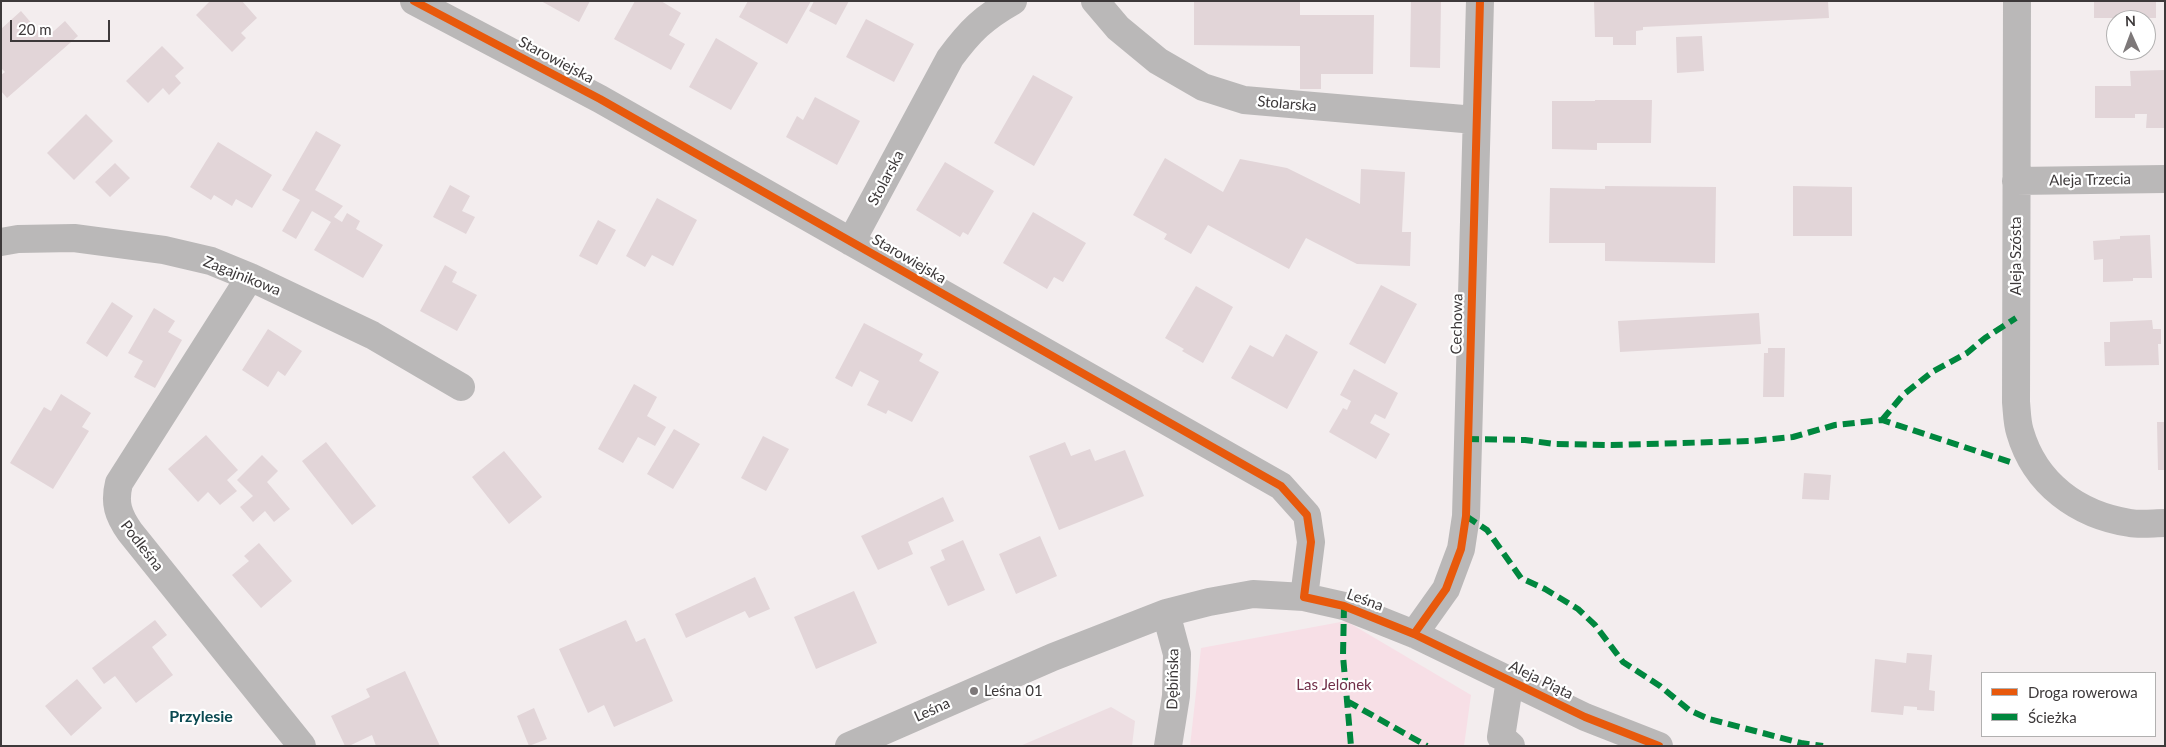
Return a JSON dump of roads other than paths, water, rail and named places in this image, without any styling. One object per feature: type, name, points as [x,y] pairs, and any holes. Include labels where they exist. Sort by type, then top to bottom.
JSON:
[{"type":"street","name":"Starowiejska","points":[[414,1],[600,99],[1281,486],[1307,515],[1311,542],[1304,597]]},
{"type":"street","name":"Stolarska","points":[[852,242],[950,58],[968,33],[992,12],[1012,1]]},
{"type":"street","name":"Stolarska","points":[[1095,1],[1118,28],[1158,61],[1203,87],[1244,100],[1475,120]]},
{"type":"street","points":[[1118,28],[1120,1]]},
{"type":"street","name":"Cechowa","points":[[1414,634],[1446,589],[1462,550],[1466,516],[1475,120],[1480,1]]},
{"type":"street","name":"Aleja Szósta","points":[[2017,1],[2016,402],[2019,430],[2032,462],[2043,478],[2062,497],[2095,515],[2132,523],[2165,523]]},
{"type":"street","name":"Aleja Trzecia","points":[[2016,181],[2165,179]]},
{"type":"street","name":"Zagajnikowa","points":[[1,242],[18,239],[74,238],[164,250],[211,261],[250,277],[372,335],[462,387]]},
{"type":"street","name":"Podleśna","points":[[250,277],[119,483],[116,505],[119,517],[130,532],[302,746]]},
{"type":"street","name":"Leśna","points":[[849,746],[1053,657],[1166,613],[1209,602],[1253,594],[1304,597],[1344,606],[1414,634]]},
{"type":"street","name":"Dębińska","points":[[1166,613],[1177,654],[1176,696],[1168,746]]},
{"type":"street","name":"Aleja Piąta","points":[[1414,634],[1585,717],[1659,746]]},
{"type":"street","points":[[1510,680],[1501,737],[1511,746]]},
{"type":"place","name":"Leśna 01","points":[[974,691]]},
{"type":"district","name":"Przylesie","points":[[201,717]]},
{"type":"park label","name":"Las Jelonek","points":[[1334,685]]}]
